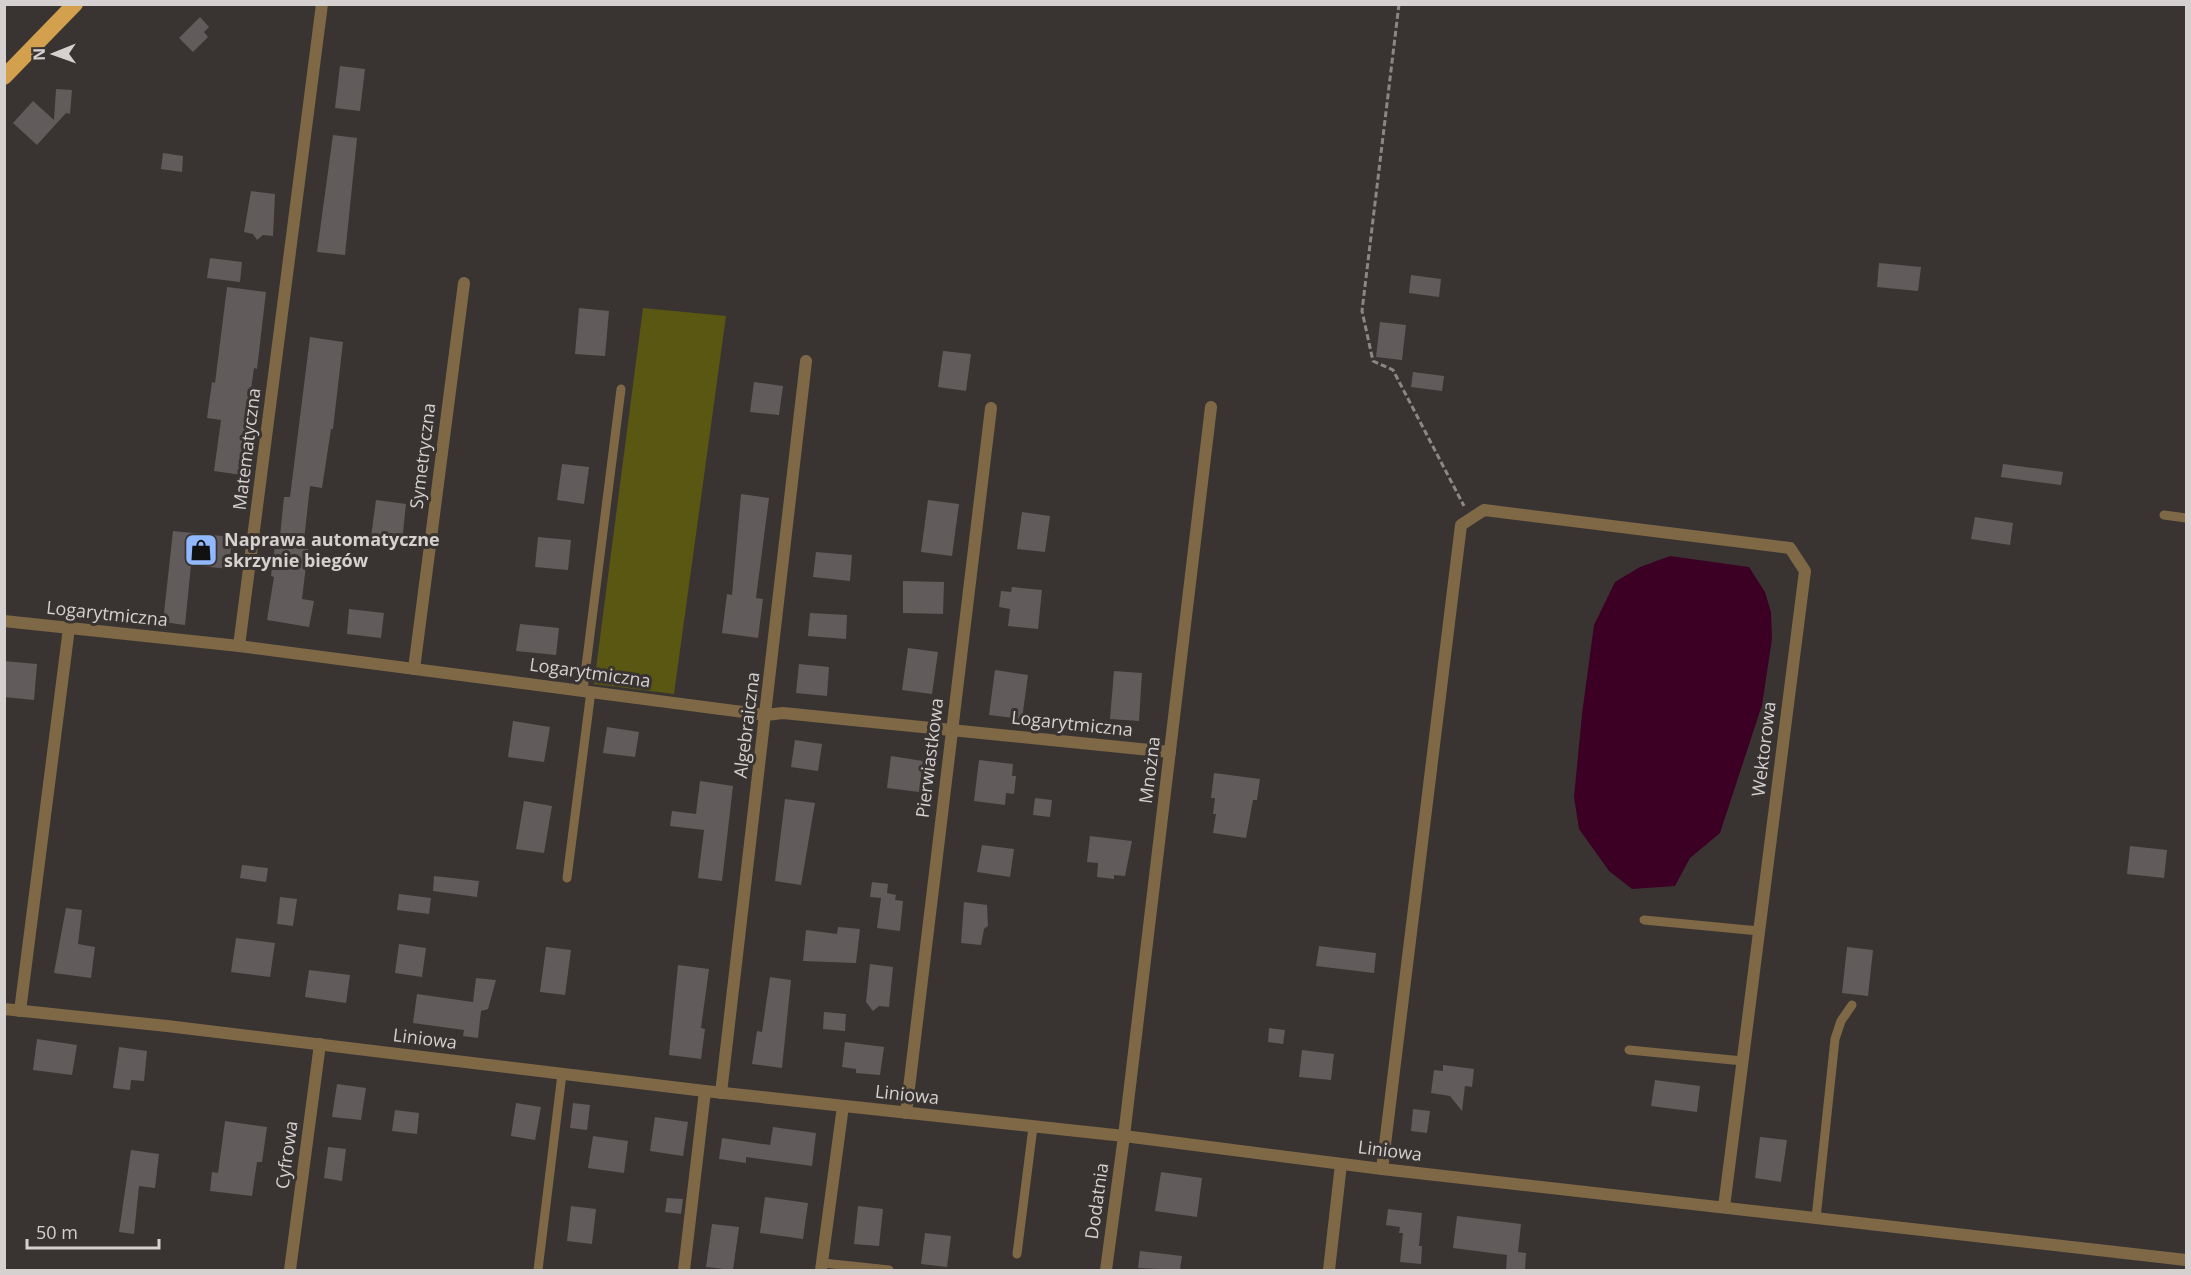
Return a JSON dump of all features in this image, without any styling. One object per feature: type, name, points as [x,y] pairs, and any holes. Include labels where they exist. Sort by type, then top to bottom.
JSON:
[{"type":"highway","points":[[4,77],[75,4]]},
{"type":"street","name":"Matematyczna","points":[[239,646],[322,4]]},
{"type":"street","name":"Symetryczna","points":[[414,669],[464,283]]},
{"type":"street","name":"Algebraiczna","points":[[721,1093],[806,361]]},
{"type":"street","name":"Mnożna","points":[[1125,1136],[1211,407]]},
{"type":"street","name":"Pierwiastkowa","points":[[906,1113],[991,408]]},
{"type":"street","name":"Wektorowa","points":[[1471,519],[1484,510],[1790,548],[1805,571],[1724,1207]]},
{"type":"street","points":[[1382,1169],[1461,525],[1471,519]]},
{"type":"street","name":"Logarytmiczna","points":[[4,621],[239,646],[766,716],[783,713],[1170,752]]},
{"type":"street","points":[[20,1011],[69,628]]},
{"type":"street","name":"Liniowa","points":[[4,1009],[321,1044],[721,1093],[1125,1136],[1382,1169],[2187,1260]]},
{"type":"street","name":"Cyfrowa","points":[[290,1270],[321,1044]]},
{"type":"street","points":[[684,1270],[705,1091]]},
{"type":"street","points":[[822,1267],[843,1106]]},
{"type":"street","name":"Dodatnia","points":[[1106,1270],[1125,1136]]},
{"type":"street","points":[[1329,1270],[1341,1164]]},
{"type":"lane","points":[[567,878],[621,389]]},
{"type":"lane","points":[[2164,515],[2187,518]]},
{"type":"lane","points":[[1644,920],[1759,931]]},
{"type":"lane","points":[[1811,1217],[1835,1039],[1840,1021],[1852,1005]]},
{"type":"lane","points":[[1629,1050],[1743,1061]]},
{"type":"lane","points":[[538,1270],[562,1074]]},
{"type":"lane","points":[[1017,1254],[1033,1126]]},
{"type":"lane","points":[[822,1267],[889,1270]]},
{"type":"path","points":[[1399,4],[1362,311],[1373,361],[1393,370],[1471,519]]},
{"type":"shaded area","points":[[643,308],[726,316],[674,694],[594,684]]},
{"type":"shaded area","points":[[1670,556],[1749,567],[1765,592],[1771,612],[1772,639],[1762,705],[1720,833],[1690,858],[1675,886],[1632,889],[1609,871],[1579,829],[1574,797],[1582,714],[1594,625],[1615,582],[1640,567]]},
{"type":"building","points":[[200,17],[209,27],[204,32],[208,37],[193,52],[179,38]]},
{"type":"building","points":[[340,66],[365,69],[360,111],[335,108]]},
{"type":"building","points":[[56,89],[72,90],[70,114],[66,113],[37,145],[13,123],[33,101],[54,120]]},
{"type":"building","points":[[333,135],[357,138],[345,255],[317,252]]},
{"type":"building","points":[[163,153],[183,156],[182,172],[161,169]]},
{"type":"building","points":[[251,191],[275,194],[273,236],[263,235],[257,240],[253,234],[244,232]]},
{"type":"building","points":[[210,258],[242,262],[240,282],[207,278]]},
{"type":"building","points":[[1879,263],[1921,267],[1918,291],[1877,287]]},
{"type":"building","points":[[1411,275],[1441,279],[1439,297],[1409,293]]},
{"type":"building","points":[[227,287],[266,292],[257,369],[254,368],[244,441],[246,441],[242,475],[214,471],[221,420],[207,418],[212,382],[215,383]]},
{"type":"building","points":[[579,308],[609,311],[605,356],[575,354]]},
{"type":"building","points":[[1380,322],[1406,325],[1402,360],[1376,357]]},
{"type":"building","points":[[310,337],[343,342],[333,429],[331,429],[322,488],[310,486],[303,549],[308,549],[302,599],[314,601],[309,627],[267,620],[274,577],[271,576],[275,545],[279,546],[284,497],[290,497]]},
{"type":"building","points":[[943,351],[971,354],[966,391],[938,387]]},
{"type":"building","points":[[1413,372],[1444,376],[1442,391],[1411,387]]},
{"type":"building","points":[[754,382],[783,386],[779,415],[750,412]]},
{"type":"building","points":[[562,464],[589,467],[584,504],[557,500]]},
{"type":"building","points":[[2003,464],[2063,472],[2061,485],[2001,477]]},
{"type":"building","points":[[741,494],[769,498],[756,598],[763,599],[758,638],[722,633],[727,594],[732,595]]},
{"type":"building","points":[[376,500],[406,504],[402,542],[371,537]]},
{"type":"building","points":[[928,500],[959,504],[952,556],[921,552]]},
{"type":"building","points":[[1022,512],[1050,516],[1045,552],[1017,549]]},
{"type":"building","points":[[1975,517],[2013,523],[2010,545],[1971,539]]},
{"type":"building","points":[[173,531],[232,537],[229,569],[191,565],[185,625],[163,622]]},
{"type":"building","points":[[538,537],[571,540],[568,570],[535,567]]},
{"type":"building","points":[[816,552],[852,555],[850,581],[813,577]]},
{"type":"building","points":[[903,581],[944,582],[943,614],[903,613]]},
{"type":"building","points":[[1012,587],[1042,590],[1038,629],[1008,626],[1010,609],[999,607],[1001,591],[1011,592]]},
{"type":"building","points":[[349,609],[384,613],[381,638],[347,634]]},
{"type":"building","points":[[810,613],[847,615],[846,639],[808,636]]},
{"type":"building","points":[[520,624],[559,628],[556,655],[516,651]]},
{"type":"building","points":[[908,648],[938,652],[932,694],[902,690]]},
{"type":"building","points":[[4,661],[37,664],[34,700],[4,697]]},
{"type":"building","points":[[799,664],[829,667],[827,696],[796,693]]},
{"type":"building","points":[[995,670],[1028,675],[1022,719],[989,715]]},
{"type":"building","points":[[1114,671],[1142,673],[1139,721],[1110,719]]},
{"type":"building","points":[[513,721],[550,727],[544,762],[508,757]]},
{"type":"building","points":[[607,727],[639,732],[635,757],[603,753]]},
{"type":"building","points":[[795,740],[822,744],[818,771],[791,767]]},
{"type":"building","points":[[891,756],[923,761],[919,792],[887,788]]},
{"type":"building","points":[[979,760],[1013,764],[1012,776],[1016,776],[1014,794],[1006,793],[1005,805],[974,801]]},
{"type":"building","points":[[1214,773],[1260,779],[1257,800],[1253,800],[1246,838],[1213,833],[1216,814],[1213,814],[1215,798],[1211,798]]},
{"type":"building","points":[[700,781],[733,786],[722,881],[698,878],[704,830],[670,826],[672,811],[696,814]]},
{"type":"building","points":[[1035,798],[1052,800],[1050,817],[1033,815]]},
{"type":"building","points":[[785,799],[815,803],[801,885],[775,881]]},
{"type":"building","points":[[524,801],[552,806],[544,853],[516,849]]},
{"type":"building","points":[[1090,836],[1132,841],[1125,876],[1114,875],[1114,879],[1097,877],[1098,863],[1087,862]]},
{"type":"building","points":[[982,845],[1014,849],[1010,877],[977,872]]},
{"type":"building","points":[[2130,846],[2167,850],[2164,878],[2127,874]]},
{"type":"building","points":[[242,865],[268,868],[266,882],[240,878]]},
{"type":"building","points":[[434,876],[479,881],[477,897],[433,891]]},
{"type":"building","points":[[872,882],[888,884],[887,893],[896,895],[895,900],[903,901],[900,931],[877,928],[881,898],[870,897]]},
{"type":"building","points":[[399,894],[431,898],[429,914],[397,910]]},
{"type":"building","points":[[280,897],[297,899],[293,926],[277,924]]},
{"type":"building","points":[[964,902],[987,905],[988,926],[984,929],[981,945],[961,943]]},
{"type":"building","points":[[66,908],[82,910],[78,944],[95,947],[91,978],[54,973]]},
{"type":"building","points":[[838,927],[860,929],[856,963],[803,961],[806,930],[837,934]]},
{"type":"building","points":[[236,938],[275,943],[270,977],[231,972]]},
{"type":"building","points":[[399,944],[426,948],[422,977],[395,973]]},
{"type":"building","points":[[1319,946],[1376,953],[1374,973],[1316,966]]},
{"type":"building","points":[[546,947],[571,950],[565,995],[540,992]]},
{"type":"building","points":[[1847,947],[1873,950],[1868,996],[1842,993]]},
{"type":"building","points":[[870,964],[893,967],[889,1007],[879,1006],[873,1011],[866,1002]]},
{"type":"building","points":[[678,965],[709,969],[701,1028],[705,1029],[701,1059],[669,1055]]},
{"type":"building","points":[[309,970],[350,975],[346,1003],[305,997]]},
{"type":"building","points":[[770,977],[791,980],[782,1068],[752,1064],[757,1031],[762,1032]]},
{"type":"building","points":[[476,978],[496,980],[488,1009],[481,1011],[478,1038],[463,1036],[464,1030],[413,1023],[417,994],[473,1002]]},
{"type":"building","points":[[824,1012],[846,1014],[845,1031],[823,1029]]},
{"type":"building","points":[[1269,1028],[1285,1030],[1283,1044],[1268,1042]]},
{"type":"building","points":[[37,1039],[77,1045],[72,1075],[33,1070]]},
{"type":"building","points":[[845,1042],[884,1047],[880,1075],[856,1073],[856,1069],[842,1067]]},
{"type":"building","points":[[119,1047],[147,1051],[144,1081],[131,1080],[130,1090],[113,1088]]},
{"type":"building","points":[[1302,1050],[1334,1054],[1331,1080],[1299,1077]]},
{"type":"building","points":[[1443,1065],[1474,1069],[1472,1087],[1465,1086],[1462,1111],[1450,1096],[1431,1093],[1434,1070],[1443,1071]]},
{"type":"building","points":[[1655,1080],[1700,1086],[1697,1112],[1651,1106]]},
{"type":"building","points":[[337,1084],[366,1088],[361,1120],[332,1117]]},
{"type":"building","points":[[516,1103],[541,1107],[535,1140],[511,1136]]},
{"type":"building","points":[[573,1103],[590,1105],[587,1130],[570,1128]]},
{"type":"building","points":[[1413,1109],[1430,1111],[1427,1133],[1411,1131]]},
{"type":"building","points":[[395,1110],[419,1113],[417,1134],[392,1131]]},
{"type":"building","points":[[655,1117],[688,1122],[683,1156],[650,1151]]},
{"type":"building","points":[[225,1121],[267,1127],[262,1162],[257,1162],[252,1196],[210,1191],[212,1172],[218,1173]]},
{"type":"building","points":[[773,1127],[816,1133],[812,1166],[746,1157],[746,1163],[719,1159],[722,1138],[770,1145]]},
{"type":"building","points":[[593,1136],[628,1141],[624,1173],[588,1168]]},
{"type":"building","points":[[1760,1137],[1787,1140],[1781,1182],[1755,1178]]},
{"type":"building","points":[[328,1147],[346,1149],[342,1181],[324,1178]]},
{"type":"building","points":[[131,1150],[159,1154],[155,1188],[139,1186],[134,1234],[119,1232]]},
{"type":"building","points":[[1161,1172],[1202,1178],[1197,1217],[1155,1211]]},
{"type":"building","points":[[765,1197],[808,1203],[803,1239],[760,1233]]},
{"type":"building","points":[[667,1198],[683,1199],[681,1214],[665,1212]]},
{"type":"building","points":[[571,1206],[596,1209],[592,1244],[567,1241]]},
{"type":"building","points":[[858,1206],[883,1209],[879,1246],[854,1244]]},
{"type":"building","points":[[1388,1209],[1422,1213],[1419,1246],[1422,1246],[1421,1264],[1400,1262],[1403,1233],[1399,1233],[1400,1227],[1386,1225]]},
{"type":"building","points":[[1457,1216],[1521,1224],[1518,1252],[1526,1253],[1525,1270],[1506,1270],[1507,1255],[1453,1248]]},
{"type":"building","points":[[712,1224],[739,1227],[733,1270],[706,1267]]},
{"type":"building","points":[[925,1233],[951,1236],[947,1267],[921,1264]]},
{"type":"building","points":[[1140,1251],[1182,1256],[1180,1270],[1138,1268]]},
{"type":"place","name":"Naprawa automatyczne skrzynie biegów","points":[[201,550]]}]
